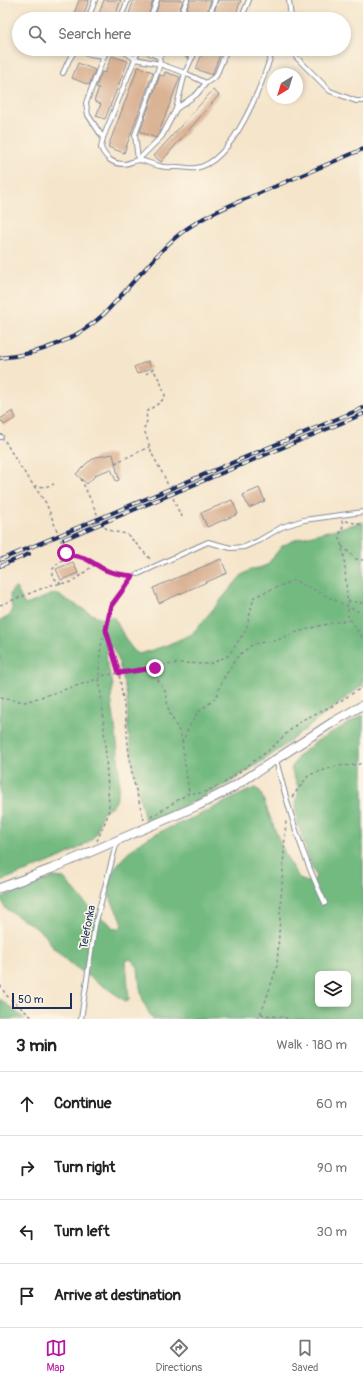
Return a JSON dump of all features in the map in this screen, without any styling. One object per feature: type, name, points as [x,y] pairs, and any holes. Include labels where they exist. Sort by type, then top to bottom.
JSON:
[{"type":"street","points":[[0,888],[51,869],[200,805],[232,788],[333,722],[363,705]]},
{"type":"lane","points":[[91,12],[95,0]]},
{"type":"lane","points":[[123,12],[128,0]]},
{"type":"lane","points":[[153,12],[157,0]]},
{"type":"lane","points":[[182,12],[187,0]]},
{"type":"lane","points":[[211,12],[215,0]]},
{"type":"lane","points":[[244,12],[249,0]]},
{"type":"lane","points":[[289,0],[290,12]]},
{"type":"lane","points":[[64,73],[72,56]]},
{"type":"lane","points":[[103,138],[88,115],[86,103],[104,56]]},
{"type":"lane","points":[[131,56],[135,59],[160,64],[185,73],[206,83]]},
{"type":"lane","points":[[136,56],[103,138],[101,148],[106,158],[112,162],[124,164],[138,160],[162,136],[176,109],[185,73],[193,56]]},
{"type":"lane","points":[[176,109],[197,94],[206,83],[216,76],[224,56]]},
{"type":"lane","points":[[138,160],[162,167],[196,168],[211,163],[222,153],[240,127],[259,89],[271,56]]},
{"type":"lane","points":[[296,56],[330,91],[356,101],[363,101]]},
{"type":"lane","points":[[138,160],[135,135],[160,64],[159,57]]},
{"type":"lane","points":[[138,574],[208,542],[231,548],[244,547],[258,541],[282,527],[304,520],[363,512]]},
{"type":"lane","points":[[276,760],[297,838],[311,874],[325,903]]},
{"type":"lane","name":"Telefonka","points":[[81,1019],[95,925],[117,840]]},
{"type":"path","points":[[146,374],[152,369],[160,381],[165,395],[162,401],[152,407],[146,414],[147,421],[144,429],[152,454],[164,476],[178,512],[184,519]]},
{"type":"path","points":[[0,437],[6,442],[19,465],[46,503],[68,556]]},
{"type":"path","points":[[115,463],[149,446]]},
{"type":"path","points":[[81,479],[103,527],[118,534],[128,535],[156,566]]},
{"type":"path","points":[[34,486],[45,487],[54,484]]},
{"type":"path","points":[[341,515],[343,526],[339,536],[344,556],[348,616],[363,639]]},
{"type":"path","points":[[342,520],[363,524]]},
{"type":"path","points":[[341,545],[356,559],[363,560]]},
{"type":"path","points":[[61,584],[54,578],[52,570],[57,564],[68,556],[76,555],[110,572],[133,576],[138,574]]},
{"type":"path","points":[[0,605],[51,585],[72,582],[95,565]]},
{"type":"path","points":[[93,850],[108,815],[109,805],[103,713],[99,678],[100,654],[111,606],[133,576]]},
{"type":"path","points":[[0,698],[25,702],[102,676],[178,663],[209,664],[228,656],[246,630],[254,597],[294,580],[348,608],[363,614]]},
{"type":"path","points":[[348,601],[363,603]]},
{"type":"path","points":[[182,743],[198,712],[211,702],[217,694],[223,679],[238,656],[253,644],[278,640],[294,633],[322,625],[350,620]]},
{"type":"path","points":[[106,630],[119,673],[133,779],[144,821],[188,793],[203,793],[224,782],[269,750],[300,721],[332,706],[363,687]]},
{"type":"path","points":[[155,668],[158,680],[165,692],[169,712],[181,735],[188,793]]},
{"type":"path","points":[[287,803],[309,775],[337,766],[357,765],[363,762]]},
{"type":"path","points":[[258,1019],[277,966],[286,817]]},
{"type":"path","points":[[0,985],[6,995],[34,1019]]},
{"type":"path","points":[[261,1014],[291,1019]]},
{"type":"green space","points":[[363,522],[363,685],[273,754],[229,783],[197,800],[147,822],[145,821],[134,773],[128,728],[127,696],[118,659],[112,646],[110,646],[107,661],[113,687],[111,697],[119,767],[118,794],[115,803],[103,813],[100,818],[97,833],[89,842],[66,855],[0,881],[0,620],[8,617],[11,613],[12,609],[10,595],[15,588],[26,605],[55,593],[101,619],[112,617],[115,619],[129,644],[136,652],[140,654],[167,645],[192,634],[242,575],[252,569],[267,565],[282,546],[297,539]]},
{"type":"green space","points":[[363,715],[363,1019],[153,1019],[143,1000],[138,967],[130,959],[126,961],[129,1000],[127,1002],[68,962],[54,949],[45,935],[6,909],[1,898],[2,897],[55,877],[64,878],[86,904],[102,919],[107,921],[113,928],[121,928],[122,920],[112,901],[109,893],[109,886],[113,872],[125,856],[134,847],[156,834],[255,788],[260,791],[278,838],[290,864],[302,880],[311,882],[316,876],[309,860],[297,820],[295,803],[298,795],[298,787],[291,769],[299,755],[317,741]]},
{"type":"green space","points":[[0,999],[25,1019],[0,1019]]},
{"type":"building","points":[[79,0],[89,0],[85,12],[75,12]]},
{"type":"building","points":[[104,0],[121,0],[117,12],[100,12]]},
{"type":"building","points":[[134,0],[153,0],[149,12],[130,12]]},
{"type":"building","points":[[160,0],[183,0],[179,12],[156,12]]},
{"type":"building","points":[[190,0],[211,0],[207,12],[186,12]]},
{"type":"building","points":[[218,0],[241,0],[237,12],[214,12]]},
{"type":"building","points":[[112,56],[128,61],[105,119],[96,116],[101,104],[94,101],[99,88],[96,87],[102,72],[105,73]]},
{"type":"building","points":[[201,56],[219,56],[212,75],[196,69]]},
{"type":"building","points":[[78,63],[95,70],[89,85],[72,78]]},
{"type":"building","points":[[138,67],[153,72],[124,153],[108,147]]},
{"type":"building","points":[[165,72],[180,77],[156,138],[140,132],[160,75],[164,76]]},
{"type":"building","points":[[213,90],[219,95],[161,162],[154,156]]},
{"type":"building","points":[[148,361],[151,368],[137,374],[134,367]]},
{"type":"building","points":[[13,411],[16,418],[4,425],[0,419]]},
{"type":"building","points":[[113,454],[119,480],[116,481],[111,469],[97,474],[87,484],[76,474],[87,463],[96,457]]},
{"type":"building","points":[[259,488],[265,501],[249,508],[243,495]]},
{"type":"building","points":[[232,500],[238,514],[207,527],[201,513]]},
{"type":"building","points":[[221,559],[227,573],[159,603],[153,588]]},
{"type":"building","points":[[73,562],[78,573],[61,580],[56,569]]},
{"type":"railway","points":[[0,358],[29,353],[56,345],[81,332],[104,314],[156,256],[180,234],[202,219],[226,207],[363,149]]},
{"type":"railway","points":[[0,560],[363,408]]},
{"type":"railway","points":[[64,539],[363,414]]},
{"type":"railway","points":[[0,566],[29,554]]},
{"type":"route","points":[[66,553],[68,556],[76,555],[86,559],[110,572],[133,576],[111,606],[106,630],[119,673],[155,668]]}]
